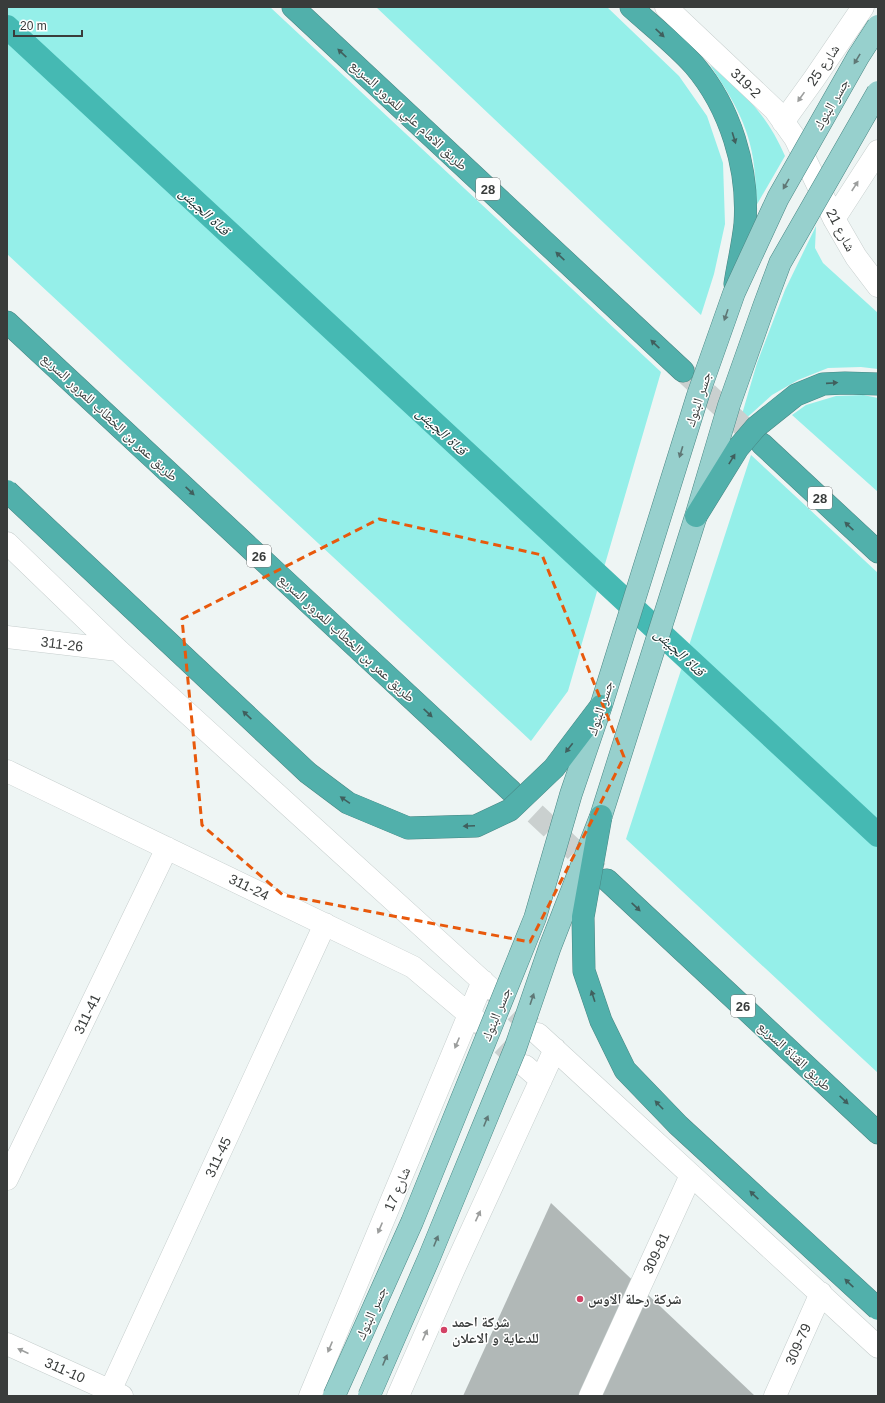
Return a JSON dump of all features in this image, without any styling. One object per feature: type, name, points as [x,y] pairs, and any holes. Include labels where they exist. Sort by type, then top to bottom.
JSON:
[{"type":"highway","name":"طريق الامام علي للمرور السريع","points":[[293,7],[683,371]]},
{"type":"highway","points":[[631,7],[694,65],[710,87],[724,111],[734,137],[741,164],[745,223],[734,294]]},
{"type":"highway","name":"طريق عمر بن الخطاب للمرور السريع","points":[[7,322],[511,791]]},
{"type":"highway","points":[[7,337],[46,372],[169,472]]},
{"type":"highway","points":[[696,516],[738,448],[756,427],[796,394],[823,384],[846,382],[878,384]]},
{"type":"highway","name":"28","points":[[762,444],[878,552]]},
{"type":"highway","points":[[7,491],[308,773],[348,803],[408,828],[476,826],[510,810],[554,768],[601,706]]},
{"type":"highway","points":[[601,816],[583,917],[584,971],[600,1021],[625,1070],[678,1125],[878,1309]]},
{"type":"highway","name":"طريق القناة السريع","points":[[607,880],[878,1133]]},
{"type":"main road","name":"جسر البنوك","points":[[334,1396],[412,1222],[535,918],[571,794],[601,706],[698,395],[734,294],[778,198],[858,57],[878,26]]},
{"type":"main road","name":"جسر البنوك","points":[[369,1396],[429,1258],[515,1050],[550,946],[601,816],[730,405],[780,263],[878,92]]},
{"type":"street","name":"319-2","points":[[666,7],[775,110],[795,138],[810,170]]},
{"type":"street","name":"شارع 25","points":[[783,122],[810,85],[862,7]]},
{"type":"street","points":[[834,219],[878,151]]},
{"type":"street","name":"شارع 21","points":[[810,170],[834,219],[856,257],[878,286]]},
{"type":"street","points":[[7,543],[118,650]]},
{"type":"street","name":"311-26","points":[[7,637],[118,650]]},
{"type":"street","name":"شارع 17","points":[[118,650],[487,985],[310,1396]]},
{"type":"street","name":"311-24","points":[[7,771],[413,967],[474,1018]]},
{"type":"street","name":"311-41","points":[[7,1179],[167,848]]},
{"type":"street","name":"311-45","points":[[116,1393],[325,924]]},
{"type":"street","points":[[538,1034],[878,1347]]},
{"type":"street","points":[[398,1396],[453,1271],[533,1073],[554,1050]]},
{"type":"street","name":"309-81","points":[[590,1396],[691,1175]]},
{"type":"street","name":"309-79","points":[[775,1396],[821,1293]]},
{"type":"street","name":"311-10","points":[[7,1344],[116,1393]]},
{"type":"highlighted area","points":[[379,519],[542,555],[624,757],[530,942],[283,895],[202,825],[182,619]]},
{"type":"shaded area","points":[[7,7],[270,7],[661,372],[568,691],[531,741],[7,254]]},
{"type":"shaded area","points":[[376,7],[607,7],[679,76],[707,116],[723,163],[725,224],[714,274],[701,315]]},
{"type":"shaded area","points":[[710,65],[734,85],[754,105],[778,141],[785,156],[756,206],[754,206],[755,179],[753,159],[746,130],[727,91]]},
{"type":"shaded area","points":[[816,226],[815,248],[823,263],[878,313],[878,369],[861,367],[828,368],[798,380],[772,395],[742,422],[740,421],[757,363],[785,290]]},
{"type":"shaded area","points":[[863,395],[878,398],[878,492],[792,415],[806,405],[836,396]]},
{"type":"shaded area","points":[[751,455],[878,573],[878,1073],[626,839]]},
{"type":"building","name":"شركة رحلة الاوس","points":[[551,1203],[755,1396],[463,1396]]},
{"type":"waterway","name":"قناة الجيش","points":[[7,27],[878,835]]},
{"type":"tunnel","points":[[683,371],[762,444]]},
{"type":"tunnel","points":[[511,791],[598,872]]},
{"type":"tunnel","points":[[491,989],[538,1033]]},
{"type":"tunnel","points":[[478,1022],[525,1066]]},
{"type":"place","name":"شركة رحلة الاوس","points":[[580,1299]]},
{"type":"place","name":"شركة احمد للدعاية و الاعلان","points":[[444,1330]]}]
